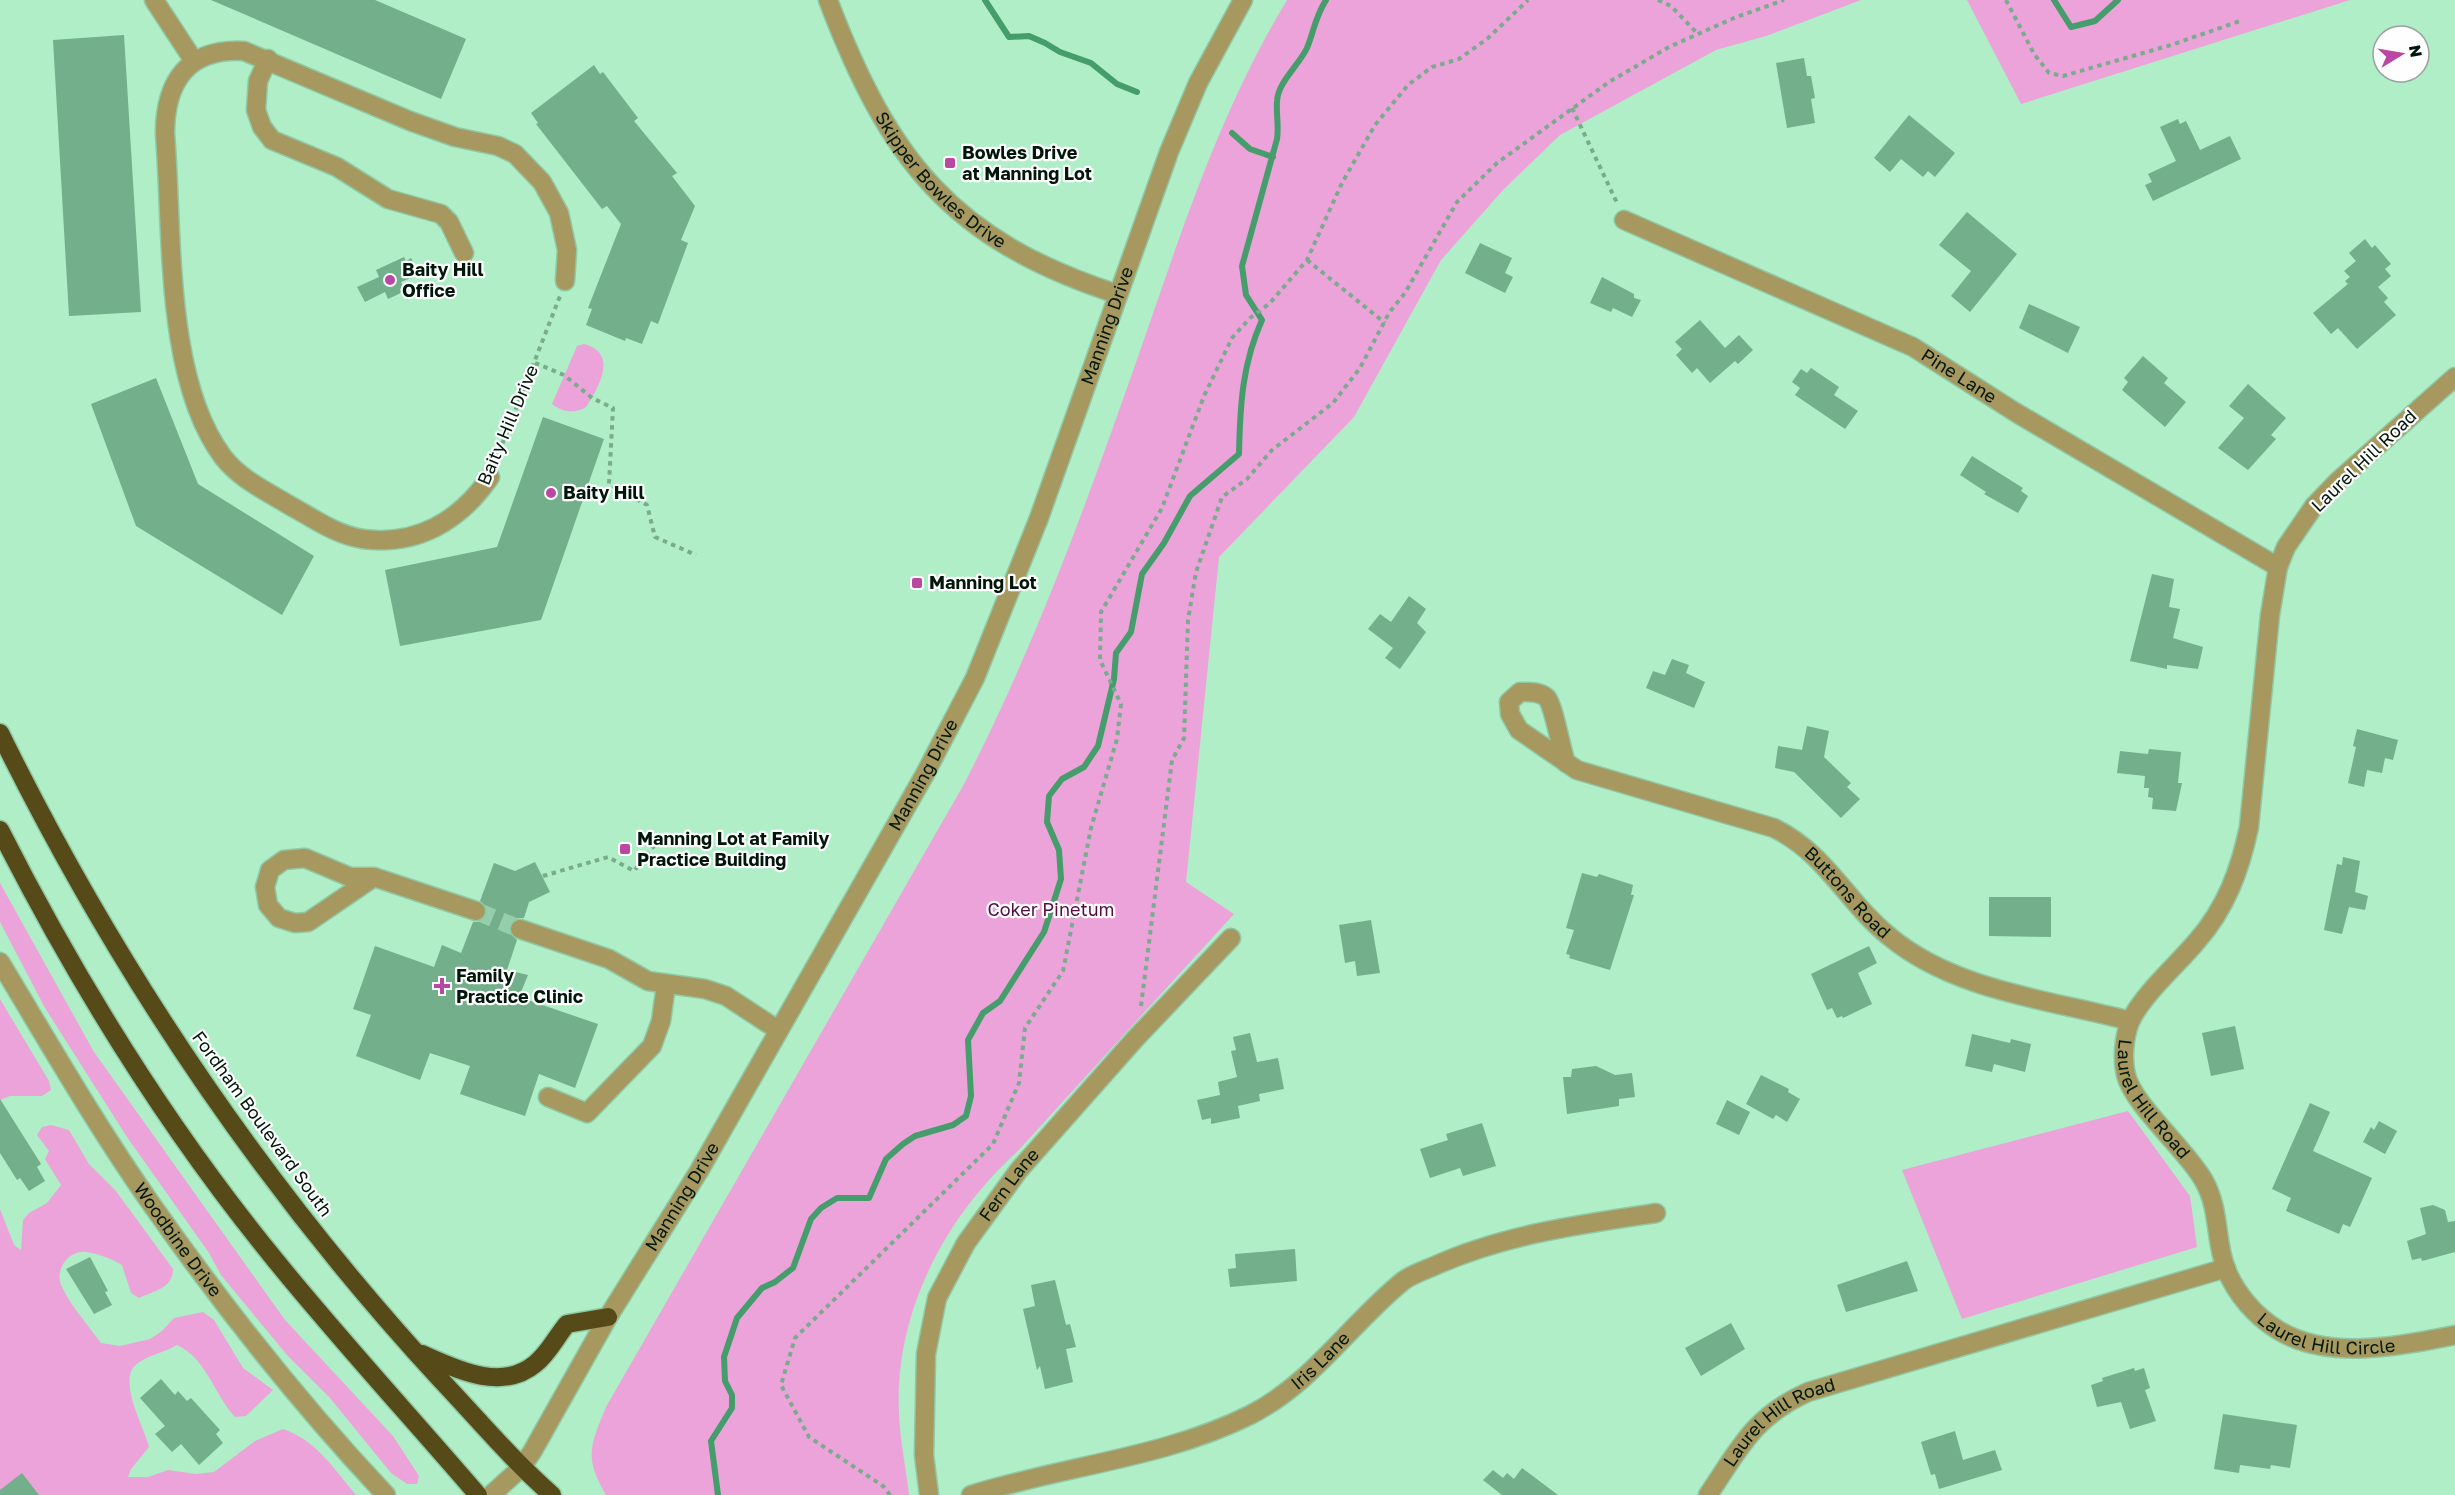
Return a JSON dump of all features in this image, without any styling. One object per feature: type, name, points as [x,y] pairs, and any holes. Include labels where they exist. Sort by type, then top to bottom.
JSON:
[{"type":"highway","name":"Fordham Boulevard South","points":[[0,733],[96,913],[177,1043],[289,1199],[413,1350],[521,1468],[552,1495]]},
{"type":"highway","points":[[0,830],[65,954],[94,1002],[214,1179],[274,1259],[478,1495]]},
{"type":"highway","points":[[413,1350],[465,1372],[483,1377],[510,1376],[536,1364],[567,1324],[608,1317]]},
{"type":"street","points":[[154,0],[194,61],[208,55],[233,50],[268,59],[410,121],[455,137],[498,146],[515,154],[542,182],[559,213],[567,250],[565,281]]},
{"type":"street","name":"Skipper Bowles Drive","points":[[828,0],[844,42],[871,99],[903,152],[929,184],[955,209],[998,242],[1039,265],[1117,294]]},
{"type":"street","name":"Manning Drive","points":[[491,1495],[521,1468],[608,1317],[699,1171],[925,774],[975,678],[1039,518],[1117,294],[1198,83],[1243,0]]},
{"type":"street","points":[[268,59],[258,81],[256,110],[262,127],[272,140],[337,167],[388,199],[441,214],[449,222],[464,253]]},
{"type":"street","name":"Baity Hill Drive","points":[[194,61],[173,85],[165,113],[175,292],[181,346],[189,380],[210,437],[224,459],[242,476],[336,532],[367,539],[396,539],[429,532],[458,514],[490,477]]},
{"type":"street","name":"Pine Lane","points":[[1624,220],[1913,347],[2015,412],[2278,567]]},
{"type":"street","name":"Laurel Hill Road","points":[[1708,1495],[1750,1432],[1768,1414],[1808,1392],[2226,1268],[2215,1207],[2204,1180],[2138,1097],[2126,1077],[2124,1051],[2130,1021],[2159,981],[2198,940],[2228,899],[2242,860],[2249,827],[2270,615],[2278,567],[2286,547],[2314,506],[2346,473],[2455,377]]},
{"type":"street","name":"Buttons Road","points":[[1566,763],[1577,770],[1774,828],[1795,838],[1816,856],[1888,936],[1921,960],[2024,996],[2130,1021]]},
{"type":"street","points":[[374,877],[308,922],[295,923],[279,918],[268,905],[265,887],[270,870],[285,860],[305,858],[350,877],[374,877],[476,911]]},
{"type":"street","points":[[520,929],[609,959],[648,981],[705,989],[726,996],[778,1030]]},
{"type":"street","name":"Fern Lane","points":[[929,1495],[924,1455],[923,1404],[926,1354],[937,1298],[966,1243],[1018,1170],[1135,1039],[1231,938]]},
{"type":"street","name":"Woodbine Drive","points":[[0,962],[151,1204],[231,1311],[345,1452],[386,1495]]},
{"type":"street","points":[[548,1097],[587,1113],[652,1046],[661,1022],[666,985]]},
{"type":"street","name":"Iris Lane","points":[[972,1495],[1221,1429],[1278,1399],[1304,1380],[1405,1279],[1442,1262],[1488,1246],[1536,1234],[1656,1213]]},
{"type":"street","name":"Laurel Hill Circle","points":[[2226,1268],[2251,1311],[2278,1330],[2304,1344],[2346,1349],[2455,1335]]},
{"type":"path","points":[[890,1495],[883,1486],[809,1437],[781,1385],[795,1338],[993,1144],[1019,1083],[1025,1028],[1063,970],[1091,828],[1117,739],[1121,704],[1100,660],[1101,612],[1162,508],[1204,396],[1232,338],[1250,318],[1269,304],[1307,260],[1353,164],[1375,126],[1408,85],[1432,67],[1459,59],[1487,39],[1528,0]]},
{"type":"path","points":[[1658,0],[1671,6],[1698,34]]},
{"type":"path","points":[[1135,1039],[1147,975],[1172,760],[1184,738],[1188,620],[1196,572],[1222,497],[1247,479],[1272,450],[1333,404],[1360,368],[1384,323],[1405,293],[1457,202],[1497,163],[1609,82],[1669,47],[1784,0]]},
{"type":"path","points":[[2006,0],[2034,54],[2049,73],[2063,76],[2171,45],[2243,20]]},
{"type":"path","points":[[1572,108],[1624,220]]},
{"type":"path","points":[[1307,260],[1384,323]]},
{"type":"path","name":"Baity Hill Drive","points":[[490,477],[565,281]]},
{"type":"path","points":[[535,363],[564,375],[592,398],[613,408],[609,484],[647,505],[655,537],[696,555]]},
{"type":"path","points":[[543,876],[608,857],[634,871],[657,842]]},
{"type":"green space","name":"Coker Pinetum","points":[[1287,0],[1861,0],[1766,36],[1716,50],[1560,135],[1504,189],[1441,260],[1354,417],[1219,557],[1186,882],[1234,914],[991,1178],[967,1207],[946,1238],[929,1270],[915,1305],[905,1340],[900,1377],[899,1414],[909,1495],[606,1495],[594,1471],[592,1451],[596,1432],[606,1407],[963,786],[989,734],[1037,627],[1079,519],[1204,173],[1242,85]]},
{"type":"green space","points":[[1967,0],[2350,0],[2021,104]]},
{"type":"green space","points":[[584,344],[594,348],[601,355],[603,371],[600,380],[586,407],[577,411],[560,409],[552,404],[577,346]]},
{"type":"green space","points":[[0,883],[94,1052],[285,1320],[393,1436],[419,1476],[417,1484],[407,1484],[391,1473],[330,1398],[287,1355],[221,1275],[209,1253],[127,1137],[45,1008],[0,922]]},
{"type":"green space","points":[[0,999],[49,1081],[51,1090],[42,1096],[10,1096],[0,1100]]},
{"type":"green space","points":[[2128,1111],[2190,1196],[2197,1247],[1962,1319],[1902,1170]]},
{"type":"green space","points":[[51,1125],[69,1130],[89,1164],[116,1191],[173,1269],[170,1281],[166,1285],[139,1298],[131,1293],[122,1265],[87,1252],[74,1254],[65,1261],[60,1273],[61,1285],[101,1343],[120,1346],[150,1339],[162,1331],[174,1318],[203,1312],[214,1320],[243,1368],[273,1390],[246,1416],[235,1417],[203,1367],[187,1351],[177,1345],[142,1360],[132,1370],[129,1380],[133,1404],[149,1447],[131,1469],[128,1477],[148,1477],[168,1470],[196,1474],[214,1472],[255,1441],[283,1429],[295,1434],[315,1448],[356,1495],[0,1495],[0,1209],[14,1245],[21,1250],[23,1220],[29,1213],[47,1203],[61,1185],[45,1159],[49,1151],[37,1135],[42,1127]]},
{"type":"building","points":[[211,0],[375,0],[466,39],[441,99]]},
{"type":"building","points":[[124,35],[141,312],[69,316],[53,40]]},
{"type":"building","points":[[1804,58],[1807,76],[1811,76],[1815,98],[1811,99],[1815,123],[1787,128],[1776,63]]},
{"type":"building","points":[[594,65],[600,74],[603,72],[638,118],[634,121],[677,173],[672,176],[695,206],[681,240],[688,243],[658,324],[651,321],[642,344],[626,338],[625,341],[586,325],[592,309],[588,308],[621,224],[607,206],[602,209],[536,124],[538,123],[531,113]]},
{"type":"building","points":[[1909,115],[1955,153],[1935,177],[1928,171],[1923,177],[1901,159],[1890,172],[1874,158]]},
{"type":"building","points":[[2178,119],[2180,124],[2186,121],[2200,150],[2230,136],[2241,159],[2153,201],[2145,185],[2152,182],[2148,174],[2176,161],[2160,127]]},
{"type":"building","points":[[1967,212],[2017,254],[1970,312],[1951,296],[1971,271],[1939,245]]},
{"type":"building","points":[[2365,239],[2372,248],[2375,245],[2391,264],[2385,269],[2391,276],[2378,287],[2388,298],[2384,302],[2396,315],[2357,349],[2338,328],[2331,334],[2313,313],[2348,284],[2345,281],[2350,277],[2344,271],[2356,261],[2349,253]]},
{"type":"building","points":[[1480,243],[1512,258],[1505,273],[1513,277],[1505,293],[1465,273]]},
{"type":"building","name":"Baity Hill Office","points":[[404,257],[406,261],[411,258],[420,274],[401,282],[405,291],[388,299],[385,292],[365,302],[357,287],[379,277],[376,270]]},
{"type":"building","points":[[1602,277],[1634,294],[1634,298],[1641,300],[1632,317],[1613,308],[1611,312],[1590,303]]},
{"type":"building","points":[[2029,304],[2080,327],[2068,353],[2019,328]]},
{"type":"building","points":[[1700,320],[1725,348],[1739,335],[1753,350],[1738,364],[1735,361],[1710,383],[1697,368],[1692,373],[1676,355],[1682,349],[1675,342]]},
{"type":"building","points":[[2143,356],[2168,378],[2164,383],[2186,402],[2165,427],[2122,390],[2128,382],[2124,378]]},
{"type":"building","points":[[1811,368],[1839,387],[1834,395],[1858,411],[1845,429],[1795,395],[1800,388],[1792,382],[1801,369],[1807,373]]},
{"type":"building","points":[[156,378],[198,484],[314,556],[282,615],[136,526],[91,404]]},
{"type":"building","points":[[2248,384],[2286,418],[2271,435],[2276,439],[2248,470],[2218,448],[2244,418],[2229,406]]},
{"type":"building","name":"Baity Hill","points":[[543,417],[604,439],[541,620],[400,646],[385,570],[497,547]]},
{"type":"building","points":[[1972,456],[2023,488],[2021,491],[2028,496],[2018,513],[1984,494],[1986,492],[1960,475]]},
{"type":"building","points":[[2152,574],[2174,579],[2169,607],[2180,609],[2173,638],[2203,647],[2198,669],[2167,665],[2167,669],[2130,661]]},
{"type":"building","points":[[1409,596],[1426,609],[1417,623],[1426,632],[1400,669],[1385,658],[1393,648],[1368,629],[1380,614],[1391,622]]},
{"type":"building","points":[[1672,659],[1689,665],[1686,673],[1705,682],[1694,708],[1646,688],[1653,671],[1665,675]]},
{"type":"building","points":[[1807,726],[1829,731],[1824,757],[1851,783],[1847,787],[1860,799],[1841,818],[1794,772],[1775,768],[1778,746],[1802,750]]},
{"type":"building","points":[[2357,729],[2398,740],[2393,760],[2385,758],[2382,773],[2367,770],[2364,787],[2348,783],[2356,747],[2353,746]]},
{"type":"building","points":[[2149,749],[2181,752],[2178,783],[2182,783],[2176,811],[2152,809],[2153,798],[2148,797],[2149,788],[2144,788],[2145,776],[2117,773],[2120,751],[2148,754]]},
{"type":"building","points":[[2343,857],[2360,861],[2355,892],[2368,896],[2365,910],[2349,907],[2342,934],[2324,930],[2337,864],[2342,865]]},
{"type":"building","name":"Family Practice Clinic","points":[[535,862],[550,892],[529,902],[524,918],[517,918],[510,925],[509,932],[517,940],[507,970],[528,975],[519,997],[598,1024],[575,1088],[539,1074],[525,1116],[460,1094],[470,1066],[430,1053],[420,1080],[356,1056],[371,1015],[353,1009],[375,946],[434,967],[442,945],[461,953],[473,922],[479,922],[486,915],[487,908],[480,901],[494,863],[515,871]]},
{"type":"building","points":[[1582,873],[1597,877],[1599,874],[1633,885],[1631,895],[1634,895],[1610,970],[1569,958],[1570,955],[1566,954],[1574,930],[1566,928]]},
{"type":"building","points":[[1989,897],[2051,897],[2051,937],[1989,936]]},
{"type":"building","points":[[1371,920],[1380,973],[1357,976],[1355,961],[1345,963],[1339,925]]},
{"type":"building","points":[[1869,946],[1877,963],[1858,973],[1872,1004],[1843,1018],[1842,1016],[1837,1018],[1832,1008],[1827,1010],[1811,974]]},
{"type":"building","points":[[2235,1026],[2244,1069],[2211,1076],[2202,1033]]},
{"type":"building","points":[[1250,1033],[1257,1062],[1278,1058],[1284,1089],[1259,1094],[1260,1101],[1238,1106],[1240,1118],[1211,1124],[1211,1118],[1202,1120],[1197,1100],[1220,1095],[1218,1082],[1237,1077],[1231,1051],[1236,1050],[1233,1037]]},
{"type":"building","points":[[1972,1034],[2010,1043],[2011,1039],[2031,1044],[2025,1072],[1994,1064],[1992,1072],[1965,1066]]},
{"type":"building","points":[[1596,1066],[1615,1075],[1632,1073],[1635,1097],[1619,1099],[1619,1106],[1567,1114],[1563,1077],[1571,1077],[1572,1069]]},
{"type":"building","points":[[1761,1075],[1789,1089],[1788,1092],[1800,1099],[1787,1122],[1776,1115],[1773,1119],[1746,1104]]},
{"type":"building","points":[[0,1099],[41,1164],[37,1167],[45,1181],[29,1191],[20,1178],[17,1180],[0,1153]]},
{"type":"building","points":[[1727,1100],[1750,1112],[1739,1135],[1716,1124]]},
{"type":"building","points":[[2310,1103],[2330,1112],[2313,1151],[2372,1178],[2350,1227],[2343,1224],[2339,1234],[2286,1211],[2291,1198],[2272,1189]]},
{"type":"building","points":[[2379,1121],[2397,1131],[2385,1154],[2363,1142],[2371,1127],[2374,1130]]},
{"type":"building","points":[[1482,1123],[1496,1166],[1463,1176],[1460,1168],[1430,1178],[1420,1149],[1448,1140],[1446,1134]]},
{"type":"building","points":[[2433,1205],[2445,1210],[2448,1222],[2455,1221],[2455,1252],[2422,1261],[2421,1258],[2412,1260],[2407,1241],[2426,1234],[2420,1208]]},
{"type":"building","points":[[1295,1249],[1297,1281],[1230,1287],[1228,1269],[1236,1268],[1235,1254]]},
{"type":"building","points":[[90,1257],[108,1291],[105,1292],[112,1305],[94,1314],[66,1269]]},
{"type":"building","points":[[1907,1261],[1918,1291],[1846,1312],[1837,1285]]},
{"type":"building","points":[[1055,1280],[1066,1325],[1070,1324],[1076,1347],[1066,1349],[1073,1382],[1045,1389],[1040,1366],[1037,1370],[1023,1309],[1035,1306],[1031,1285]]},
{"type":"building","points":[[1731,1323],[1745,1349],[1701,1376],[1685,1348]]},
{"type":"building","points":[[2134,1368],[2135,1371],[2144,1368],[2150,1388],[2145,1390],[2156,1421],[2130,1429],[2121,1402],[2097,1407],[2091,1385],[2103,1381],[2102,1378]]},
{"type":"building","points":[[161,1379],[175,1395],[178,1391],[187,1401],[191,1398],[220,1430],[216,1434],[223,1443],[199,1465],[181,1444],[172,1452],[155,1434],[165,1426],[140,1398]]},
{"type":"building","points":[[2223,1414],[2297,1425],[2290,1468],[2271,1465],[2270,1469],[2240,1465],[2239,1473],[2214,1469]]},
{"type":"building","points":[[1955,1431],[1963,1460],[1995,1450],[2002,1470],[1939,1489],[1935,1474],[1931,1475],[1921,1442]]},
{"type":"building","points":[[1522,1468],[1558,1495],[1502,1495],[1483,1480],[1493,1470],[1503,1478],[1507,1473],[1514,1479]]},
{"type":"building","points":[[22,1473],[39,1495],[0,1495],[0,1490]]},
{"type":"waterway","points":[[985,0],[1009,37],[1029,36],[1060,52],[1091,63],[1117,84],[1137,92]]},
{"type":"waterway","points":[[718,1495],[711,1441],[732,1408],[732,1395],[725,1381],[724,1357],[737,1318],[762,1288],[775,1282],[793,1268],[811,1219],[821,1208],[837,1198],[869,1198],[886,1159],[903,1144],[915,1136],[953,1125],[966,1116],[971,1096],[968,1040],[983,1013],[1000,1001],[1044,932],[1061,879],[1059,850],[1047,822],[1049,796],[1062,779],[1084,767],[1098,746],[1114,679],[1116,653],[1131,632],[1142,574],[1164,543],[1190,496],[1239,454],[1243,386],[1250,353],[1262,320],[1246,295],[1242,266],[1277,139],[1278,94],[1307,48],[1326,0]]},
{"type":"waterway","points":[[2054,0],[2071,27],[2095,21],[2118,0]]},
{"type":"waterway","points":[[1232,133],[1250,149],[1273,157]]},
{"type":"tunnel","points":[[476,911],[520,929]]},
{"type":"place","name":"Bowles Drive at Manning Lot","points":[[950,163]]},
{"type":"place","name":"Baity Hill Office","points":[[390,280]]},
{"type":"place","name":"Baity Hill","points":[[551,493]]},
{"type":"place","name":"Manning Lot","points":[[917,583]]},
{"type":"place","name":"Manning Lot at Family Practice Building","points":[[625,849]]},
{"type":"place","name":"Family Practice Clinic","points":[[442,986]]}]
